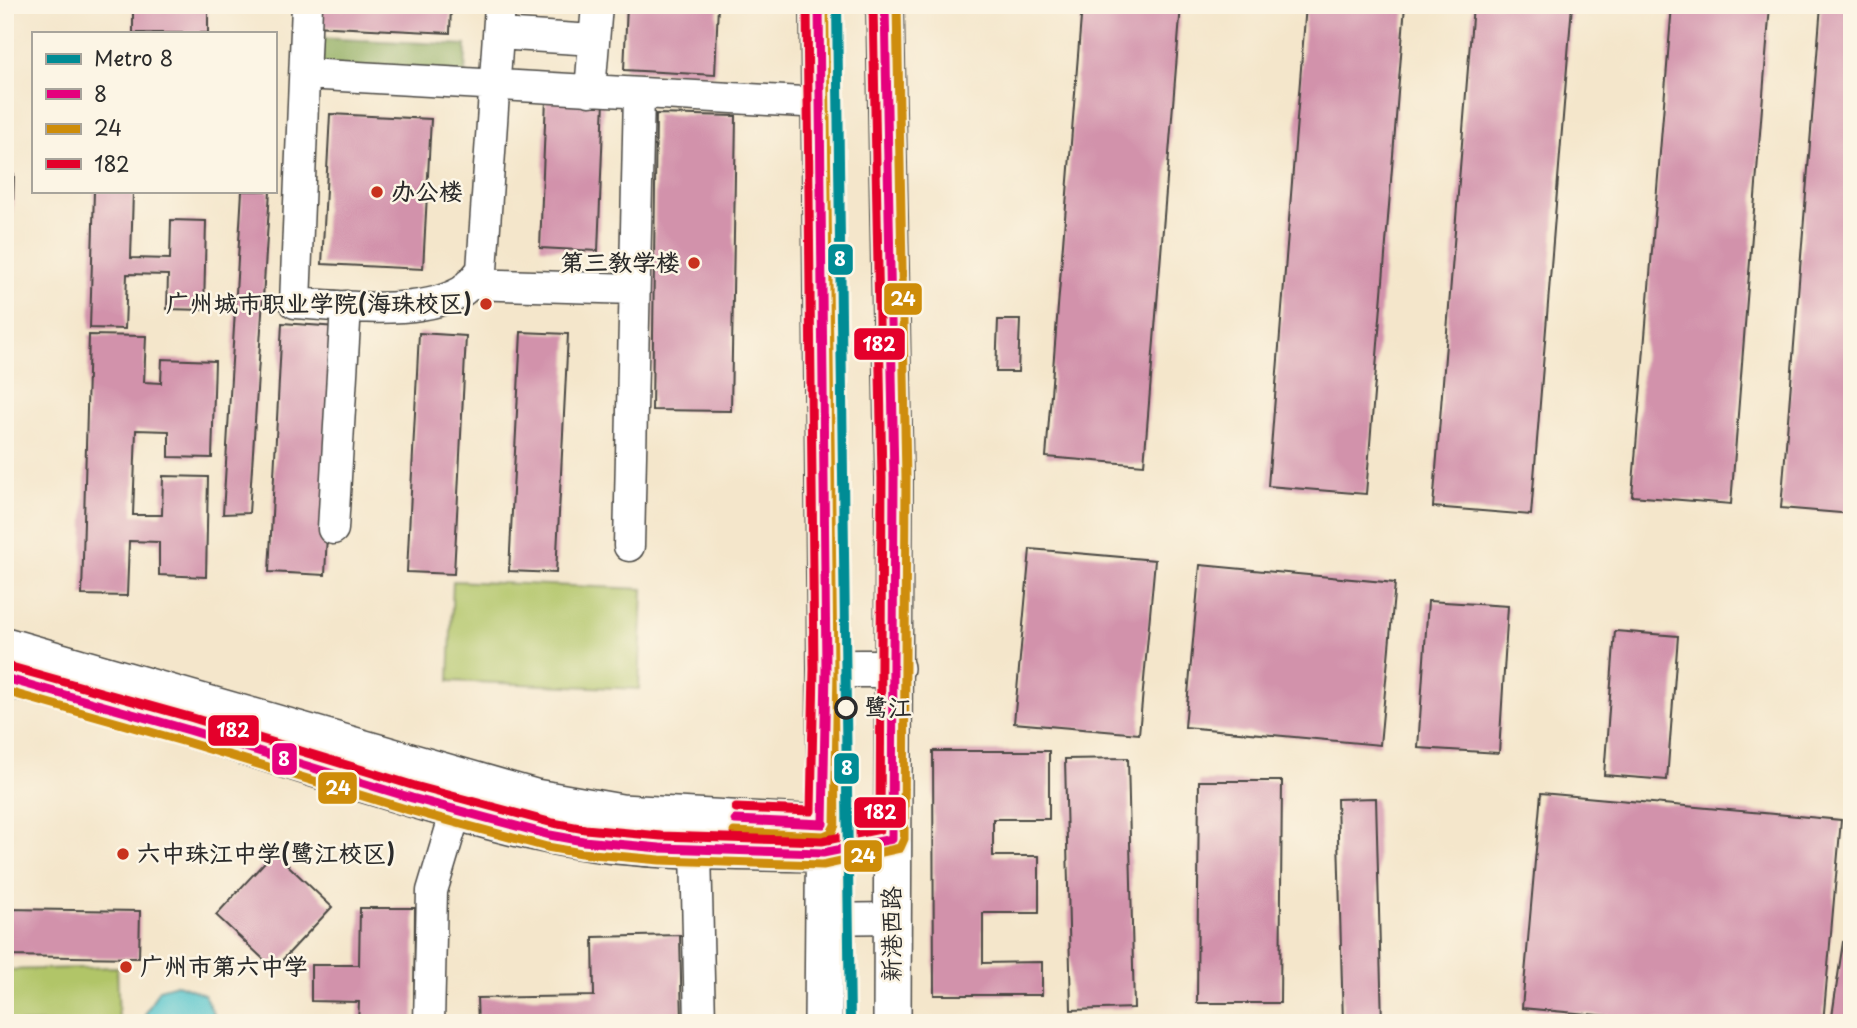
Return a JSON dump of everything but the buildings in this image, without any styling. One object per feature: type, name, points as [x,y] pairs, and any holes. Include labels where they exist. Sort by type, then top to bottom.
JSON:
[{"type":"main road","points":[[819,5],[825,670],[823,1023]]},
{"type":"main road","name":"新港西路","points":[[885,5],[894,478],[892,1023]]},
{"type":"main road","points":[[5,646],[535,799],[621,813],[823,838]]},
{"type":"main road","points":[[825,670],[895,668]]},
{"type":"main road","points":[[5,678],[189,730],[456,811],[514,827],[583,841],[696,849],[823,838],[892,839]]},
{"type":"street","points":[[307,5],[295,303],[420,306],[460,293],[482,270],[499,20],[594,40]]},
{"type":"street","points":[[590,91],[597,5]]},
{"type":"street","points":[[305,74],[821,103]]},
{"type":"street","points":[[629,546],[639,93]]},
{"type":"street","points":[[469,284],[635,289]]},
{"type":"street","points":[[333,529],[345,306]]},
{"type":"street","points":[[429,1023],[432,891],[456,811]]},
{"type":"street","points":[[696,849],[700,1023]]},
{"type":"street","points":[[823,919],[892,918]]},
{"type":"green space","points":[[317,38],[466,45],[465,77],[315,69]]},
{"type":"green space","points":[[453,581],[643,589],[639,689],[449,681]]},
{"type":"green space","points":[[117,967],[119,1023],[5,1023],[5,970]]},
{"type":"water","points":[[177,984],[204,994],[218,1023],[145,1023],[145,1015],[159,989]]},
{"type":"metro line","name":"8","points":[[837,5],[850,1023]]},
{"type":"transit line","name":"182","points":[[736,808],[811,811],[814,669],[807,5]]},
{"type":"transit line","name":"8","points":[[735,820],[823,824],[826,669],[819,5]]},
{"type":"transit line","name":"24","points":[[734,832],[824,836],[831,833],[835,825],[838,669],[831,5]]},
{"type":"transit line","name":"182","points":[[8,666],[193,718],[415,786],[585,829],[661,836],[822,841],[880,829],[882,478],[873,5]]},
{"type":"transit line","name":"8","points":[[5,678],[189,730],[412,798],[550,835],[583,841],[660,848],[823,853],[892,839],[894,478],[885,5]]},
{"type":"transit line","name":"24","points":[[5,691],[186,742],[409,810],[547,847],[581,853],[660,860],[823,865],[900,848],[904,839],[906,478],[897,5]]},
{"type":"place","name":"办公楼","points":[[377,192]]},
{"type":"place","name":"第三教学楼","points":[[694,263]]},
{"type":"place","name":"广州城市职业学院(海珠校区)","points":[[486,304]]},
{"type":"place","name":"鹭江","points":[[846,708]]},
{"type":"place","name":"六中珠江中学(鹭江校区)","points":[[123,854]]},
{"type":"place","name":"广州市第六中学","points":[[126,967]]}]
